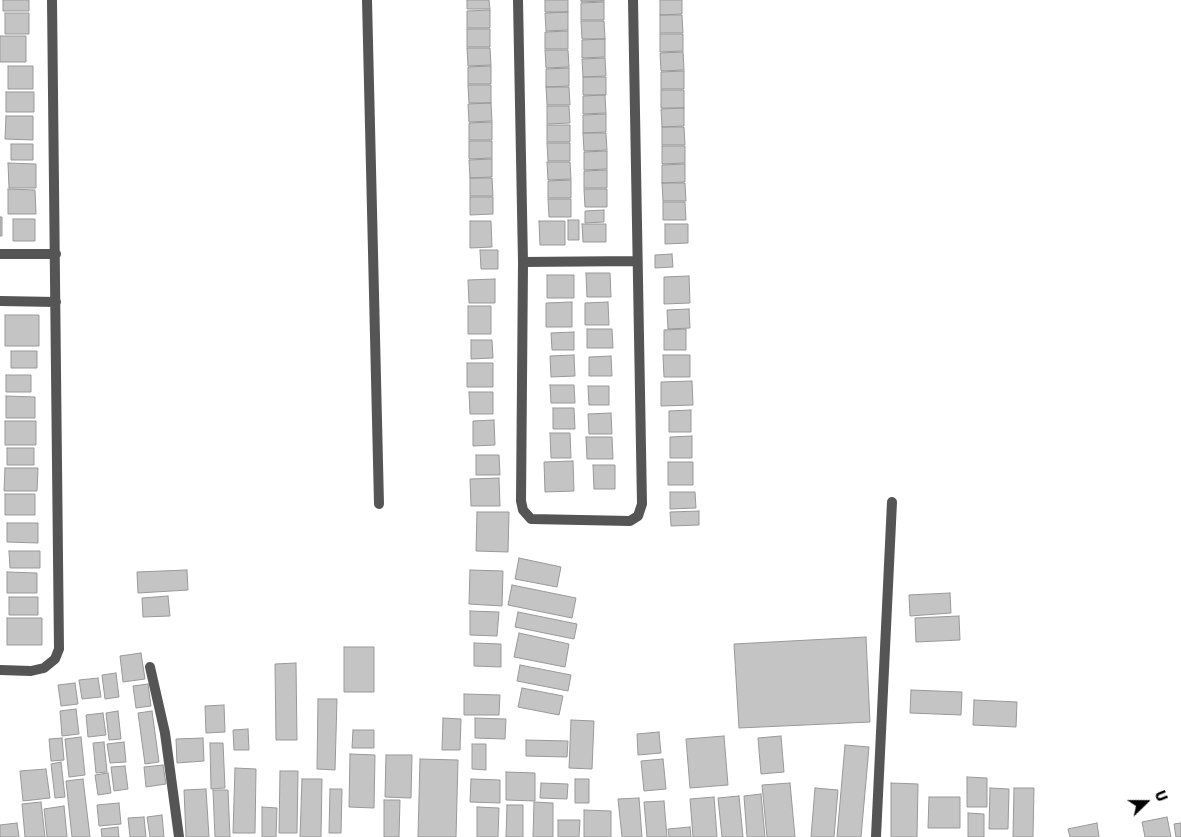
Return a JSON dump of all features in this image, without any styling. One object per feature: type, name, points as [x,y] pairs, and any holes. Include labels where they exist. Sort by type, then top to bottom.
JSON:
[{"type":"street","points":[[0,670],[44,668],[55,659],[59,649],[52,0]]},
{"type":"street","points":[[368,0],[379,504]]},
{"type":"street","points":[[518,0],[523,262],[521,501],[523,510],[530,519],[630,521],[638,516],[642,504],[633,0]]},
{"type":"street","points":[[0,254],[56,254]]},
{"type":"street","points":[[523,262],[637,261]]},
{"type":"street","points":[[0,301],[56,302]]},
{"type":"street","points":[[876,837],[892,502]]},
{"type":"street","points":[[150,667],[165,733],[179,837]]},
{"type":"building","points":[[3,0],[29,0],[29,11],[3,11]]},
{"type":"building","points":[[467,0],[489,0],[490,9],[467,9]]},
{"type":"building","points":[[545,0],[568,0],[568,12],[545,12]]},
{"type":"building","points":[[581,0],[604,0],[604,1],[581,2]]},
{"type":"building","points":[[660,0],[682,0],[682,14],[660,15]]},
{"type":"building","points":[[604,2],[604,20],[581,20],[581,3]]},
{"type":"building","points":[[490,10],[490,28],[467,28],[467,11]]},
{"type":"building","points":[[568,12],[568,30],[546,31],[545,13]]},
{"type":"building","points":[[5,13],[29,13],[29,34],[5,34]]},
{"type":"building","points":[[660,15],[682,15],[683,33],[660,33]]},
{"type":"building","points":[[581,21],[604,21],[605,39],[582,39]]},
{"type":"building","points":[[467,29],[490,29],[490,47],[467,47]]},
{"type":"building","points":[[568,31],[568,49],[545,49],[545,32]]},
{"type":"building","points":[[660,34],[683,34],[683,51],[660,52]]},
{"type":"building","points":[[0,36],[26,36],[26,62],[0,62]]},
{"type":"building","points":[[605,39],[605,57],[582,58],[582,40]]},
{"type":"building","points":[[467,48],[490,48],[491,65],[468,66]]},
{"type":"building","points":[[545,50],[568,50],[569,67],[546,68]]},
{"type":"building","points":[[683,52],[684,70],[661,71],[660,53]]},
{"type":"building","points":[[605,58],[606,76],[583,77],[582,59]]},
{"type":"building","points":[[8,66],[33,66],[33,89],[8,89]]},
{"type":"building","points":[[491,66],[491,84],[468,84],[468,67]]},
{"type":"building","points":[[569,68],[569,86],[546,87],[546,69]]},
{"type":"building","points":[[684,71],[684,89],[661,89],[661,72]]},
{"type":"building","points":[[583,77],[606,77],[606,95],[583,95]]},
{"type":"building","points":[[468,85],[491,85],[491,103],[469,103]]},
{"type":"building","points":[[546,87],[569,87],[570,105],[547,105]]},
{"type":"building","points":[[661,90],[684,90],[684,108],[661,108]]},
{"type":"building","points":[[6,92],[34,92],[34,112],[6,112]]},
{"type":"building","points":[[605,95],[606,113],[583,114],[583,96]]},
{"type":"building","points":[[491,103],[492,121],[469,122],[468,104]]},
{"type":"building","points":[[547,106],[569,106],[570,123],[547,124]]},
{"type":"building","points":[[684,108],[684,126],[662,127],[661,109]]},
{"type":"building","points":[[606,114],[606,132],[583,133],[583,115]]},
{"type":"building","points":[[6,116],[33,116],[33,140],[5,139]]},
{"type":"building","points":[[492,122],[492,140],[469,140],[469,123]]},
{"type":"building","points":[[547,125],[570,125],[570,142],[547,142]]},
{"type":"building","points":[[662,127],[684,127],[685,145],[662,145]]},
{"type":"building","points":[[583,133],[606,133],[607,150],[584,151]]},
{"type":"building","points":[[469,141],[492,141],[492,158],[469,159]]},
{"type":"building","points":[[547,143],[570,143],[570,161],[548,161]]},
{"type":"building","points":[[11,144],[33,144],[33,160],[11,160]]},
{"type":"building","points":[[662,146],[685,146],[685,163],[662,164]]},
{"type":"building","points":[[607,151],[607,169],[584,170],[584,152]]},
{"type":"building","points":[[492,159],[492,177],[470,178],[469,160]]},
{"type":"building","points":[[547,162],[570,162],[571,179],[548,180]]},
{"type":"building","points":[[8,163],[36,164],[36,188],[9,188]]},
{"type":"building","points":[[685,164],[685,182],[662,183],[662,165]]},
{"type":"building","points":[[607,170],[607,188],[584,188],[584,171]]},
{"type":"building","points":[[470,178],[492,178],[493,196],[470,196]]},
{"type":"building","points":[[571,180],[571,198],[548,198],[548,181]]},
{"type":"building","points":[[662,183],[685,183],[686,201],[663,201]]},
{"type":"building","points":[[8,189],[35,190],[36,214],[8,214]]},
{"type":"building","points":[[584,189],[607,189],[607,207],[585,207]]},
{"type":"building","points":[[470,197],[493,197],[493,214],[470,215]]},
{"type":"building","points":[[548,199],[571,199],[571,217],[549,217]]},
{"type":"building","points":[[663,202],[685,202],[686,220],[663,220]]},
{"type":"building","points":[[604,210],[604,222],[585,223],[585,211]]},
{"type":"building","points":[[0,217],[2,217],[2,236],[0,236]]},
{"type":"building","points":[[13,219],[35,219],[35,241],[13,241]]},
{"type":"building","points":[[568,220],[579,220],[579,240],[568,240]]},
{"type":"building","points":[[470,221],[491,221],[492,247],[470,248]]},
{"type":"building","points":[[539,221],[565,221],[565,245],[540,245]]},
{"type":"building","points":[[582,224],[606,224],[606,242],[583,242]]},
{"type":"building","points":[[665,224],[688,224],[688,243],[665,244]]},
{"type":"building","points":[[480,250],[498,250],[498,269],[481,269]]},
{"type":"building","points":[[672,254],[673,267],[655,268],[655,255]]},
{"type":"building","points":[[586,273],[610,273],[611,297],[587,297]]},
{"type":"building","points":[[547,275],[574,275],[574,298],[547,298]]},
{"type":"building","points":[[689,276],[690,303],[664,304],[664,277]]},
{"type":"building","points":[[495,279],[495,303],[469,303],[468,280]]},
{"type":"building","points":[[572,302],[572,327],[546,327],[546,303]]},
{"type":"building","points":[[608,302],[609,325],[585,325],[585,303]]},
{"type":"building","points":[[468,306],[491,306],[491,334],[468,334]]},
{"type":"building","points":[[689,309],[690,328],[668,329],[667,310]]},
{"type":"building","points":[[5,315],[39,315],[39,346],[5,346]]},
{"type":"building","points":[[587,329],[612,329],[613,348],[587,348]]},
{"type":"building","points":[[686,329],[686,350],[664,350],[664,330]]},
{"type":"building","points":[[574,332],[574,350],[552,350],[551,333]]},
{"type":"building","points":[[471,340],[492,340],[493,358],[471,359]]},
{"type":"building","points":[[11,351],[37,351],[37,368],[11,368]]},
{"type":"building","points":[[574,355],[575,376],[551,377],[550,356]]},
{"type":"building","points":[[663,355],[690,355],[690,377],[664,377]]},
{"type":"building","points":[[611,356],[612,376],[589,376],[589,357]]},
{"type":"building","points":[[467,363],[493,363],[493,387],[467,387]]},
{"type":"building","points":[[6,375],[31,375],[31,392],[6,392]]},
{"type":"building","points":[[692,381],[693,405],[661,406],[661,382]]},
{"type":"building","points":[[550,385],[574,385],[575,403],[551,403]]},
{"type":"building","points":[[588,386],[609,386],[609,405],[589,405]]},
{"type":"building","points":[[469,392],[493,392],[493,414],[470,414]]},
{"type":"building","points":[[6,396],[35,397],[35,418],[6,418]]},
{"type":"building","points":[[553,408],[574,408],[575,429],[553,429]]},
{"type":"building","points":[[691,410],[691,432],[669,432],[669,411]]},
{"type":"building","points":[[611,413],[612,434],[589,434],[588,414]]},
{"type":"building","points":[[494,420],[495,445],[473,446],[473,421]]},
{"type":"building","points":[[5,421],[36,421],[36,445],[5,445]]},
{"type":"building","points":[[550,433],[570,433],[571,458],[551,458]]},
{"type":"building","points":[[692,436],[692,458],[670,458],[670,437]]},
{"type":"building","points":[[586,437],[612,437],[613,459],[587,459]]},
{"type":"building","points":[[7,448],[34,448],[34,465],[7,465]]},
{"type":"building","points":[[476,455],[499,455],[500,475],[476,475]]},
{"type":"building","points":[[573,461],[574,491],[545,492],[544,462]]},
{"type":"building","points":[[668,462],[693,462],[693,485],[668,485]]},
{"type":"building","points":[[593,465],[615,465],[615,489],[594,489]]},
{"type":"building","points":[[5,468],[38,468],[37,491],[4,491]]},
{"type":"building","points":[[499,478],[500,506],[471,506],[470,479]]},
{"type":"building","points":[[670,492],[695,492],[696,508],[670,509]]},
{"type":"building","points":[[5,494],[35,494],[35,515],[5,515]]},
{"type":"building","points":[[699,511],[699,525],[671,526],[670,512]]},
{"type":"building","points":[[477,512],[509,512],[508,552],[476,551]]},
{"type":"building","points":[[7,523],[38,523],[38,543],[7,542]]},
{"type":"building","points":[[9,551],[40,551],[40,568],[10,568]]},
{"type":"building","points":[[519,558],[561,567],[557,587],[515,579]]},
{"type":"building","points":[[187,570],[188,590],[138,593],[137,572]]},
{"type":"building","points":[[470,570],[503,571],[502,606],[469,604]]},
{"type":"building","points":[[7,572],[37,573],[37,593],[7,593]]},
{"type":"building","points":[[512,585],[576,598],[572,618],[508,605]]},
{"type":"building","points":[[950,593],[951,613],[910,616],[909,595]]},
{"type":"building","points":[[168,596],[170,616],[143,617],[142,598]]},
{"type":"building","points":[[9,597],[38,597],[38,615],[9,615]]},
{"type":"building","points":[[470,611],[499,612],[497,636],[470,635]]},
{"type":"building","points":[[518,612],[577,624],[574,639],[515,627]]},
{"type":"building","points":[[959,616],[960,640],[916,642],[915,618]]},
{"type":"building","points":[[7,618],[42,618],[42,645],[7,645]]},
{"type":"building","points":[[519,633],[569,644],[565,667],[514,657]]},
{"type":"building","points":[[866,637],[870,722],[739,728],[734,644]]},
{"type":"building","points":[[474,643],[501,644],[501,667],[474,666]]},
{"type":"building","points":[[344,647],[374,647],[374,692],[344,692]]},
{"type":"building","points":[[141,653],[145,679],[123,682],[120,656]]},
{"type":"building","points":[[296,663],[297,740],[276,740],[275,664]]},
{"type":"building","points":[[520,665],[571,675],[568,691],[517,681]]},
{"type":"building","points":[[116,673],[119,697],[105,699],[102,675]]},
{"type":"building","points":[[98,678],[101,697],[82,699],[79,680]]},
{"type":"building","points":[[75,683],[78,704],[61,706],[58,685]]},
{"type":"building","points":[[148,684],[151,706],[136,708],[133,686]]},
{"type":"building","points":[[522,688],[563,696],[559,715],[518,707]]},
{"type":"building","points":[[911,690],[962,692],[961,715],[910,713]]},
{"type":"building","points":[[464,694],[500,695],[499,715],[464,715]]},
{"type":"building","points":[[318,699],[337,699],[335,770],[317,769]]},
{"type":"building","points":[[974,700],[1017,702],[1016,727],[973,725]]},
{"type":"building","points":[[224,705],[225,732],[206,733],[205,706]]},
{"type":"building","points":[[76,709],[79,734],[62,736],[60,711]]},
{"type":"building","points":[[118,711],[121,739],[109,740],[106,713]]},
{"type":"building","points":[[152,711],[159,762],[145,764],[138,713]]},
{"type":"building","points":[[103,713],[106,735],[88,737],[86,715]]},
{"type":"building","points":[[443,718],[461,719],[460,750],[442,750]]},
{"type":"building","points":[[475,718],[506,719],[505,739],[475,738]]},
{"type":"building","points":[[571,720],[594,721],[592,769],[569,768]]},
{"type":"building","points":[[248,729],[249,750],[234,750],[233,730]]},
{"type":"building","points":[[353,730],[374,730],[374,748],[352,748]]},
{"type":"building","points":[[659,732],[661,753],[638,755],[637,734]]},
{"type":"building","points":[[724,736],[728,785],[690,788],[686,739]]},
{"type":"building","points":[[781,736],[784,772],[761,774],[758,738]]},
{"type":"building","points":[[81,737],[85,775],[69,777],[65,739]]},
{"type":"building","points":[[62,738],[64,760],[51,761],[49,739]]},
{"type":"building","points":[[203,738],[204,761],[177,763],[176,739]]},
{"type":"building","points":[[526,740],[568,741],[567,757],[526,756]]},
{"type":"building","points":[[104,742],[107,772],[96,773],[93,743]]},
{"type":"building","points":[[124,742],[126,762],[110,763],[107,744]]},
{"type":"building","points":[[210,743],[223,743],[225,788],[211,789]]},
{"type":"building","points":[[472,744],[486,744],[486,770],[472,769]]},
{"type":"building","points":[[845,745],[869,747],[861,837],[837,837]]},
{"type":"building","points":[[350,754],[375,755],[374,808],[349,807]]},
{"type":"building","points":[[386,755],[412,755],[411,798],[385,797]]},
{"type":"building","points":[[420,759],[458,760],[456,837],[418,837]]},
{"type":"building","points":[[663,759],[666,789],[644,791],[641,761]]},
{"type":"building","points":[[61,762],[65,797],[55,798],[51,764]]},
{"type":"building","points":[[163,765],[166,784],[146,787],[144,767]]},
{"type":"building","points":[[125,766],[128,789],[114,791],[111,767]]},
{"type":"building","points":[[235,768],[256,769],[255,833],[233,833]]},
{"type":"building","points":[[46,769],[50,798],[23,801],[20,771]]},
{"type":"building","points":[[280,771],[298,771],[297,833],[279,833]]},
{"type":"building","points":[[506,772],[535,773],[535,801],[506,800]]},
{"type":"building","points":[[108,773],[111,793],[98,795],[95,775]]},
{"type":"building","points":[[967,777],[987,778],[987,807],[967,807]]},
{"type":"building","points":[[83,779],[90,837],[72,837],[66,781]]},
{"type":"building","points":[[302,779],[322,779],[321,837],[300,837]]},
{"type":"building","points":[[471,779],[500,780],[500,803],[470,802]]},
{"type":"building","points":[[575,779],[589,779],[589,803],[575,803]]},
{"type":"building","points":[[541,783],[568,784],[567,799],[540,798]]},
{"type":"building","points":[[790,783],[795,837],[767,837],[762,785]]},
{"type":"building","points":[[891,783],[918,784],[917,837],[891,837]]},
{"type":"building","points":[[815,788],[838,790],[834,837],[811,837]]},
{"type":"building","points":[[990,788],[1009,789],[1008,829],[989,829]]},
{"type":"building","points":[[1014,788],[1034,788],[1033,837],[1013,837]]},
{"type":"building","points":[[206,789],[209,837],[186,837],[184,790]]},
{"type":"building","points":[[330,789],[342,789],[341,833],[329,833]]},
{"type":"building","points":[[213,790],[228,790],[230,837],[215,837]]},
{"type":"building","points":[[761,794],[765,837],[747,837],[744,796]]},
{"type":"building","points":[[739,796],[743,837],[722,837],[718,798]]},
{"type":"building","points":[[714,797],[717,837],[693,837],[690,799]]},
{"type":"building","points":[[929,797],[960,797],[960,828],[928,828]]},
{"type":"building","points":[[639,798],[642,837],[622,837],[618,799]]},
{"type":"building","points":[[384,800],[400,800],[399,837],[384,837]]},
{"type":"building","points":[[664,801],[667,837],[647,837],[644,802]]},
{"type":"building","points":[[41,802],[45,837],[25,837],[22,804]]},
{"type":"building","points":[[534,802],[553,803],[553,837],[533,837]]},
{"type":"building","points":[[119,803],[121,824],[99,826],[97,805]]},
{"type":"building","points":[[507,805],[523,805],[523,837],[506,837]]},
{"type":"building","points":[[64,806],[67,837],[47,837],[44,809]]},
{"type":"building","points":[[262,807],[277,808],[276,837],[262,837]]},
{"type":"building","points":[[477,807],[499,808],[498,837],[477,837]]},
{"type":"building","points":[[584,810],[611,811],[611,837],[584,837]]},
{"type":"building","points":[[968,813],[984,814],[984,837],[968,837]]},
{"type":"building","points":[[162,815],[164,837],[150,837],[147,817]]},
{"type":"building","points":[[144,817],[146,837],[130,837],[128,818]]},
{"type":"building","points":[[1167,817],[1171,837],[1145,837],[1142,822]]},
{"type":"building","points":[[558,820],[580,820],[579,837],[558,837]]},
{"type":"building","points":[[17,823],[19,837],[0,837],[0,825]]},
{"type":"building","points":[[1097,823],[1099,837],[1070,837],[1068,829]]},
{"type":"building","points":[[1181,823],[1181,837],[1176,837],[1174,824]]},
{"type":"building","points":[[118,827],[119,837],[102,837],[101,829]]},
{"type":"building","points":[[690,827],[691,837],[669,837],[668,829]]}]
